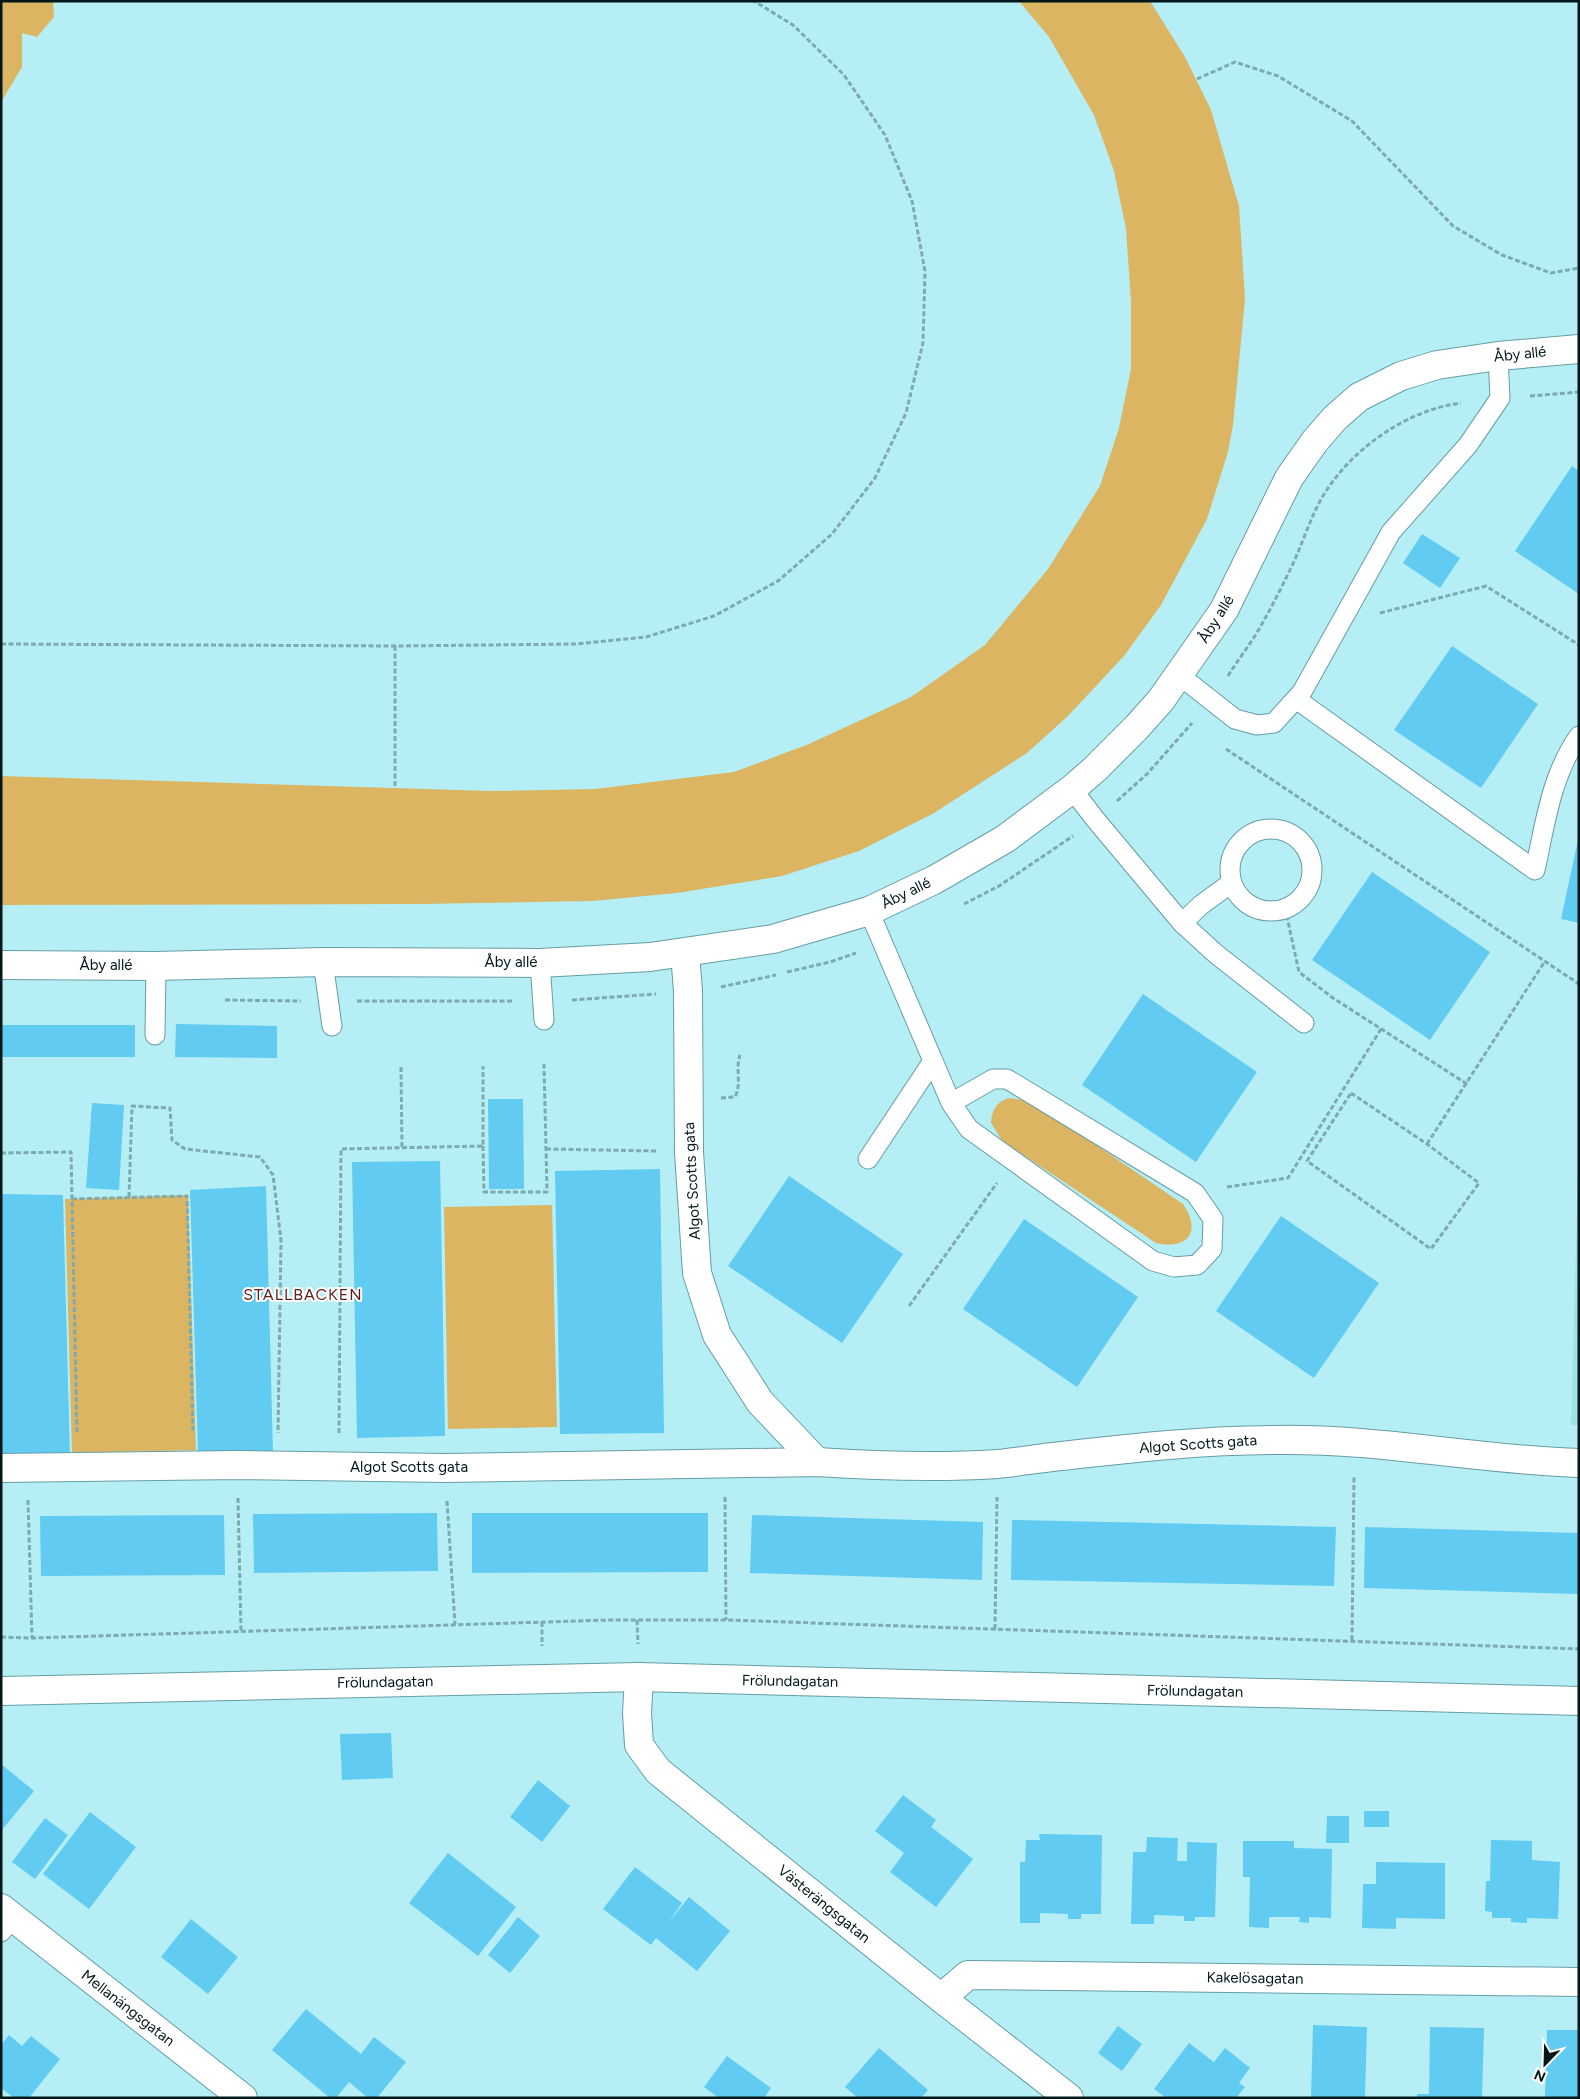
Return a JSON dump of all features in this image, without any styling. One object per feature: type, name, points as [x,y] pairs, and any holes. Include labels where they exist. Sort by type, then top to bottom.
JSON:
[{"type":"street","name":"Åby allé","points":[[1,965],[156,966],[323,962],[540,963],[650,957],[773,939],[869,910],[934,880],[1005,839],[1096,769],[1137,727],[1179,675],[1224,610],[1289,478],[1315,441],[1335,418],[1359,397],[1401,376],[1437,366],[1498,356],[1579,349]]},
{"type":"street","name":"Algot Scotts gata","points":[[685,953],[688,991],[689,1152],[697,1273],[718,1335],[760,1402],[817,1462]]},
{"type":"street","name":"Algot Scotts gata","points":[[14,1469],[237,1465],[445,1468],[817,1462],[872,1466],[998,1464],[1204,1442],[1278,1440],[1354,1443],[1579,1463]]},
{"type":"street","name":"Frölundagatan","points":[[1,1691],[639,1677],[1579,1701]]},
{"type":"street","name":"Västerängsgatan","points":[[639,1677],[637,1713],[640,1745],[658,1771],[1069,2098]]},
{"type":"street","name":"Mellanängsgatan","points":[[5,1919],[243,2098]]},
{"type":"street","name":"Kakelösagatan","points":[[941,1998],[968,1975],[1579,1982]]},
{"type":"lane","points":[[1179,675],[1235,719],[1257,725],[1274,723],[1296,699],[1392,532],[1468,445],[1500,398],[1498,356]]},
{"type":"lane","points":[[1296,699],[1535,870],[1555,783],[1576,743]]},
{"type":"lane","points":[[1072,789],[1095,820],[1182,923],[1216,954],[1304,1023]]},
{"type":"lane","points":[[1276,829],[1290,833],[1301,842],[1308,853],[1312,867],[1311,880],[1306,892],[1297,902],[1285,908],[1272,912],[1259,910],[1247,904],[1238,895],[1231,883],[1229,869],[1232,856],[1239,844],[1244,839],[1262,830],[1276,829]]},
{"type":"lane","points":[[1182,923],[1201,905],[1231,883]]},
{"type":"lane","points":[[869,910],[951,1103],[969,1129],[1152,1261],[1174,1267],[1198,1265],[1212,1249],[1213,1219],[1195,1193],[1007,1078],[993,1079],[951,1103]]},
{"type":"lane","points":[[323,962],[332,1026]]},
{"type":"lane","points":[[540,963],[544,1020]]},
{"type":"lane","points":[[155,1035],[156,966]]},
{"type":"lane","points":[[868,1159],[933,1061]]},
{"type":"path","points":[[1,644],[394,646],[574,644],[646,637],[714,616],[778,581],[791,570],[832,534],[875,478],[906,413],[923,343],[925,272],[912,201],[885,135],[844,75],[793,25],[754,1]]},
{"type":"path","points":[[1197,79],[1235,62],[1278,76],[1352,122],[1453,226],[1502,255],[1551,272],[1579,268]]},
{"type":"path","points":[[960,906],[999,886],[1034,864],[1095,820],[1147,774],[1211,700],[1263,623],[1318,505],[1327,489],[1355,455],[1387,431],[1424,413],[1452,404],[1579,392]]},
{"type":"path","points":[[1340,623],[1486,586],[1579,645]]},
{"type":"path","points":[[394,646],[395,788]]},
{"type":"path","points":[[1191,723],[1196,727]]},
{"type":"path","points":[[1225,748],[1579,984]]},
{"type":"path","points":[[1285,908],[1299,972],[1333,998],[1467,1084]]},
{"type":"path","points":[[222,1000],[328,1002],[587,1000],[730,986],[830,962],[884,944]]},
{"type":"path","points":[[1427,1144],[1545,961]]},
{"type":"path","points":[[1195,1193],[1288,1178],[1381,1029]]},
{"type":"path","points":[[483,1066],[484,1192],[547,1192],[544,1064]]},
{"type":"path","points":[[400,1067],[402,1149]]},
{"type":"path","points":[[1351,1093],[1427,1144],[1479,1183],[1431,1249],[1307,1162],[1351,1093]]},
{"type":"path","points":[[130,1197],[132,1106],[170,1108],[172,1140],[185,1149],[260,1157],[273,1175],[281,1240],[278,1465]]},
{"type":"path","points":[[338,1466],[341,1149],[483,1146]]},
{"type":"path","points":[[546,1149],[689,1152]]},
{"type":"path","points":[[1,1154],[71,1152],[78,1468]]},
{"type":"path","points":[[909,1306],[1013,1160]]},
{"type":"path","points":[[72,1199],[186,1196],[194,1466]]},
{"type":"path","points":[[1352,1640],[1354,1443]]},
{"type":"path","points":[[725,1464],[726,1620]]},
{"type":"path","points":[[996,1629],[998,1464]]},
{"type":"path","points":[[237,1465],[241,1631]]},
{"type":"path","points":[[445,1468],[455,1624]]},
{"type":"path","points":[[14,1469],[32,1638]]},
{"type":"path","points":[[1,1637],[32,1638],[610,1620],[726,1620],[1579,1648]]},
{"type":"shaded area","points":[[1,1],[53,1],[54,17],[37,37],[22,33],[22,67],[1,102]]},
{"type":"shaded area","points":[[1019,1],[1150,1],[1185,57],[1211,110],[1239,206],[1245,299],[1233,425],[1228,452],[1207,519],[1161,605],[1124,656],[1068,716],[1027,753],[934,813],[859,851],[782,876],[677,893],[592,901],[421,904],[1,905],[1,776],[491,791],[595,789],[734,772],[809,744],[911,697],[985,645],[1048,569],[1100,486],[1119,428],[1131,369],[1131,301],[1126,229],[1114,171],[1094,115],[1049,37]]},
{"type":"shaded area","points":[[1009,1098],[1030,1101],[1183,1204],[1189,1214],[1191,1223],[1189,1237],[1176,1244],[1156,1243],[1011,1147],[1001,1139],[991,1123],[992,1114],[996,1107]]},
{"type":"shaded area","points":[[1579,1134],[1579,1425],[1571,1425]]},
{"type":"shaded area","points":[[188,1195],[196,1450],[72,1453],[65,1199]]},
{"type":"shaded area","points":[[552,1205],[557,1427],[448,1429],[444,1207]]},
{"type":"building","points":[[1572,466],[1579,471],[1579,594],[1515,551]]},
{"type":"building","points":[[1422,534],[1460,558],[1440,588],[1403,563]]},
{"type":"building","points":[[1452,646],[1538,704],[1481,788],[1394,730]]},
{"type":"building","points":[[1579,841],[1579,923],[1561,919]]},
{"type":"building","points":[[1372,872],[1490,952],[1430,1040],[1312,960]]},
{"type":"building","points":[[1143,994],[1257,1072],[1196,1162],[1082,1085]]},
{"type":"building","points":[[176,1024],[277,1026],[277,1058],[175,1057]]},
{"type":"building","points":[[1,1025],[135,1025],[135,1057],[1,1057]]},
{"type":"building","points":[[488,1099],[523,1099],[524,1189],[489,1189]]},
{"type":"building","points":[[92,1103],[124,1105],[119,1190],[86,1188]]},
{"type":"building","points":[[440,1161],[445,1436],[357,1438],[352,1162]]},
{"type":"building","points":[[660,1169],[664,1433],[560,1434],[555,1171]]},
{"type":"building","points":[[789,1176],[903,1254],[842,1343],[728,1266]]},
{"type":"building","points":[[266,1186],[273,1453],[198,1454],[190,1190]]},
{"type":"building","points":[[1,1194],[63,1195],[70,1457],[1,1459]]},
{"type":"building","points":[[1281,1216],[1379,1283],[1314,1378],[1216,1311]]},
{"type":"building","points":[[1024,1219],[1138,1297],[1077,1387],[963,1309]]},
{"type":"building","points":[[437,1513],[438,1571],[254,1573],[253,1514]]},
{"type":"building","points":[[472,1513],[708,1513],[708,1572],[472,1573]]},
{"type":"building","points":[[224,1515],[225,1575],[41,1576],[40,1516]]},
{"type":"building","points":[[752,1515],[983,1522],[982,1580],[750,1573]]},
{"type":"building","points":[[1012,1520],[1336,1527],[1334,1586],[1011,1580]]},
{"type":"building","points":[[1365,1527],[1579,1533],[1579,1594],[1364,1588]]},
{"type":"building","points":[[391,1733],[393,1778],[342,1780],[340,1734]]},
{"type":"building","points":[[1,1764],[34,1791],[1,1831]]},
{"type":"building","points":[[538,1780],[570,1806],[542,1842],[510,1817]]},
{"type":"building","points":[[903,1795],[936,1820],[931,1827],[973,1859],[936,1907],[890,1872],[904,1853],[875,1831]]},
{"type":"building","points":[[1364,1811],[1389,1811],[1389,1827],[1364,1827]]},
{"type":"building","points":[[90,1812],[136,1847],[89,1909],[43,1874]]},
{"type":"building","points":[[1327,1816],[1349,1816],[1349,1843],[1326,1843]]},
{"type":"building","points":[[45,1818],[68,1835],[35,1879],[12,1862]]},
{"type":"building","points":[[1039,1834],[1102,1835],[1101,1914],[1081,1914],[1081,1919],[1068,1919],[1068,1914],[1040,1913],[1040,1923],[1020,1923],[1020,1862],[1025,1862],[1026,1840],[1040,1840]]},
{"type":"building","points":[[1147,1837],[1178,1838],[1177,1861],[1187,1861],[1187,1842],[1217,1843],[1215,1917],[1195,1917],[1195,1921],[1184,1921],[1184,1916],[1154,1915],[1154,1924],[1131,1924],[1133,1852],[1146,1852]]},
{"type":"building","points":[[1491,1840],[1532,1841],[1532,1860],[1560,1862],[1558,1919],[1527,1918],[1527,1923],[1511,1922],[1511,1918],[1492,1918],[1492,1912],[1485,1911],[1486,1881],[1490,1881]]},
{"type":"building","points":[[1243,1841],[1294,1841],[1294,1848],[1332,1849],[1331,1918],[1309,1917],[1309,1923],[1299,1922],[1300,1917],[1269,1917],[1269,1928],[1249,1927],[1250,1877],[1243,1877]]},
{"type":"building","points":[[448,1853],[516,1907],[478,1956],[409,1903]]},
{"type":"building","points":[[1376,1862],[1445,1863],[1445,1919],[1396,1918],[1396,1929],[1362,1928],[1363,1884],[1376,1884]]},
{"type":"building","points":[[635,1867],[682,1903],[668,1923],[689,1897],[730,1931],[697,1971],[656,1938],[651,1945],[603,1909]]},
{"type":"building","points":[[518,1917],[540,1936],[510,1973],[488,1955]]},
{"type":"building","points":[[191,1919],[238,1957],[208,1994],[161,1957]]},
{"type":"building","points":[[306,2009],[361,2054],[374,2037],[406,2062],[377,2098],[368,2098],[349,2082],[336,2098],[330,2098],[272,2050]]},
{"type":"building","points":[[1313,2025],[1367,2027],[1365,2098],[1311,2098]]},
{"type":"building","points":[[1118,2026],[1142,2044],[1122,2071],[1098,2053]]},
{"type":"building","points":[[1430,2027],[1484,2028],[1482,2098],[1417,2098],[1417,2094],[1429,2094]]},
{"type":"building","points":[[1547,2030],[1579,2030],[1579,2098],[1545,2098]]},
{"type":"building","points":[[9,2035],[22,2046],[31,2036],[60,2059],[29,2098],[14,2098],[1,2088],[1,2045]]},
{"type":"building","points":[[1189,2043],[1214,2062],[1225,2048],[1250,2068],[1239,2083],[1245,2087],[1236,2098],[1166,2098],[1154,2089]]},
{"type":"building","points":[[879,2048],[928,2090],[921,2098],[858,2098],[845,2087]]},
{"type":"building","points":[[727,2056],[771,2088],[764,2098],[719,2098],[704,2087]]},
{"type":"district","name":"STALLBACKEN","points":[[303,1294]]}]
